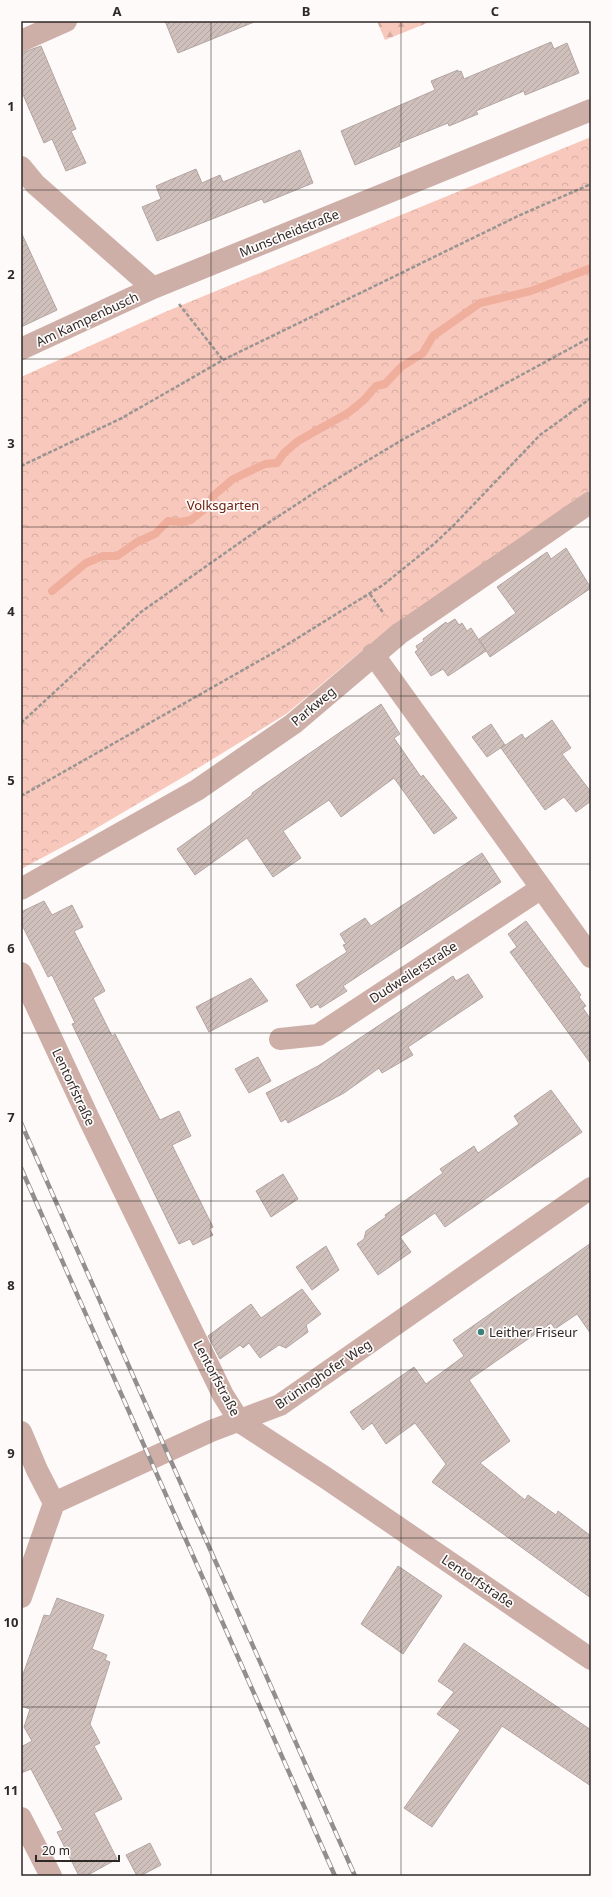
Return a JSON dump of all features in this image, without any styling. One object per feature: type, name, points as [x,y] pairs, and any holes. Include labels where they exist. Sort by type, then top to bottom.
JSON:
[{"type":"street","points":[[21,41],[66,21]]},
{"type":"street","name":"Munscheidstraße","points":[[153,288],[591,110]]},
{"type":"street","points":[[21,167],[35,184],[153,288]]},
{"type":"street","name":"Am Kampenbusch","points":[[21,349],[153,288]]},
{"type":"street","name":"Parkweg","points":[[21,889],[197,790],[293,724],[373,654],[399,634],[591,502]]},
{"type":"street","points":[[373,654],[540,889],[591,957]]},
{"type":"street","name":"Dudweilerstraße","points":[[280,1039],[318,1035],[540,889]]},
{"type":"street","name":"Lentorfstraße","points":[[21,974],[93,1128],[216,1380],[240,1422],[326,1478],[591,1659]]},
{"type":"street","name":"Brüninghofer Weg","points":[[54,1503],[102,1479],[211,1431],[240,1422],[280,1405],[591,1188]]},
{"type":"street","points":[[21,1432],[37,1470],[54,1503],[21,1597]]},
{"type":"street","points":[[21,1818],[51,1876]]},
{"type":"path","points":[[21,466],[122,418],[223,360],[511,219],[591,184]]},
{"type":"path","points":[[153,288],[178,303],[223,360]]},
{"type":"path","points":[[21,723],[141,612],[256,531],[320,489],[402,440],[591,337]]},
{"type":"path","points":[[21,796],[280,649],[383,585],[429,548],[454,525],[540,435],[591,398]]},
{"type":"green space","points":[[377,21],[432,21],[385,40]]},
{"type":"green space","name":"Volksgarten","points":[[591,137],[591,489],[370,644],[286,714],[83,836],[21,869],[21,377],[165,312]]},
{"type":"building","points":[[165,21],[254,21],[254,22],[178,53]]},
{"type":"building","points":[[551,42],[554,49],[567,43],[579,73],[525,95],[524,91],[476,111],[478,114],[449,126],[448,123],[399,143],[400,146],[355,165],[341,131],[435,90],[431,81],[458,70],[458,72],[461,71],[464,79]]},
{"type":"building","points":[[41,46],[76,129],[71,131],[86,163],[66,171],[52,139],[44,143],[21,90],[21,53]]},
{"type":"building","points":[[300,150],[313,183],[264,203],[262,199],[157,241],[142,207],[161,199],[156,186],[196,169],[202,183],[220,175],[223,182]]},
{"type":"building","points":[[21,232],[57,310],[21,327]]},
{"type":"building","points":[[566,548],[591,588],[490,657],[479,639],[516,613],[497,587],[547,552],[551,559]]},
{"type":"building","points":[[455,619],[459,625],[462,623],[467,631],[471,628],[486,651],[448,676],[443,669],[431,676],[415,652],[418,650],[416,646],[446,622],[447,624]]},
{"type":"building","points":[[381,704],[400,734],[394,738],[421,777],[423,775],[457,818],[434,834],[394,778],[341,817],[329,800],[283,831],[301,858],[273,877],[247,838],[195,875],[177,849],[252,795],[252,793]]},
{"type":"building","points":[[552,720],[571,748],[562,754],[591,792],[591,801],[576,812],[564,797],[545,810],[501,748],[522,734],[525,739]]},
{"type":"building","points":[[491,724],[505,745],[487,757],[472,737]]},
{"type":"building","points":[[482,853],[501,882],[343,986],[347,991],[320,1008],[318,1004],[311,1008],[296,985],[347,952],[343,945],[346,944],[340,934],[365,918],[371,926]]},
{"type":"building","points":[[44,901],[52,915],[72,905],[83,927],[74,931],[105,991],[93,998],[112,1036],[115,1034],[160,1120],[179,1111],[191,1136],[172,1145],[213,1227],[209,1229],[213,1235],[193,1245],[190,1239],[179,1244],[72,1024],[75,1023],[52,975],[48,977],[21,923],[21,912]]},
{"type":"building","points":[[526,921],[581,995],[579,997],[586,1006],[583,1008],[591,1020],[591,1064],[510,952],[517,947],[508,934]]},
{"type":"building","points":[[468,974],[483,997],[408,1047],[413,1055],[382,1073],[379,1068],[344,1093],[288,1123],[286,1119],[281,1122],[266,1093],[318,1066],[453,976],[456,981]]},
{"type":"building","points":[[251,978],[268,1001],[209,1032],[196,1007]]},
{"type":"building","points":[[258,1057],[271,1081],[249,1093],[235,1069]]},
{"type":"building","points":[[551,1090],[582,1132],[445,1227],[435,1213],[400,1237],[411,1252],[378,1275],[357,1244],[364,1239],[366,1231],[386,1217],[385,1215],[443,1173],[440,1169],[474,1146],[478,1153],[519,1124],[514,1116]]},
{"type":"building","points":[[283,1174],[298,1199],[271,1217],[256,1191]]},
{"type":"building","points":[[591,1243],[591,1334],[577,1314],[555,1329],[551,1323],[469,1380],[510,1441],[480,1463],[525,1500],[528,1495],[556,1515],[558,1511],[591,1536],[591,1598],[432,1482],[446,1464],[415,1423],[386,1444],[372,1423],[363,1430],[350,1412],[414,1367],[426,1384],[464,1356],[453,1340]]},
{"type":"building","points":[[326,1246],[339,1270],[312,1290],[296,1267]]},
{"type":"building","points":[[302,1289],[321,1314],[306,1325],[308,1332],[286,1348],[279,1345],[260,1358],[249,1343],[243,1348],[240,1345],[220,1359],[208,1336],[251,1304],[261,1318]]},
{"type":"building","points":[[398,1566],[442,1596],[403,1654],[361,1624]]},
{"type":"building","points":[[57,1598],[104,1615],[92,1649],[107,1655],[105,1660],[110,1662],[90,1724],[100,1743],[94,1746],[122,1799],[94,1813],[117,1859],[86,1876],[79,1876],[57,1832],[63,1830],[31,1769],[21,1773],[21,1747],[32,1741],[24,1727],[30,1709],[21,1706],[21,1680],[44,1615],[50,1616]]},
{"type":"building","points":[[464,1643],[591,1730],[591,1786],[502,1726],[432,1827],[404,1808],[460,1730],[437,1714],[454,1692],[438,1681]]},
{"type":"building","points":[[150,1843],[161,1865],[140,1876],[137,1876],[126,1855]]},
{"type":"waterway","points":[[52,591],[86,563],[103,556],[117,556],[137,542],[155,534],[168,521],[181,522],[191,520],[206,508],[213,496],[233,479],[265,464],[277,463],[284,453],[298,441],[348,413],[364,400],[376,386],[385,384],[401,367],[423,353],[433,336],[480,303],[531,291],[591,268]]},
{"type":"railway","points":[[21,1123],[355,1876]]},
{"type":"railway","points":[[21,1168],[335,1876]]},
{"type":"place","name":"Leither Friseur","points":[[481,1332]]}]
